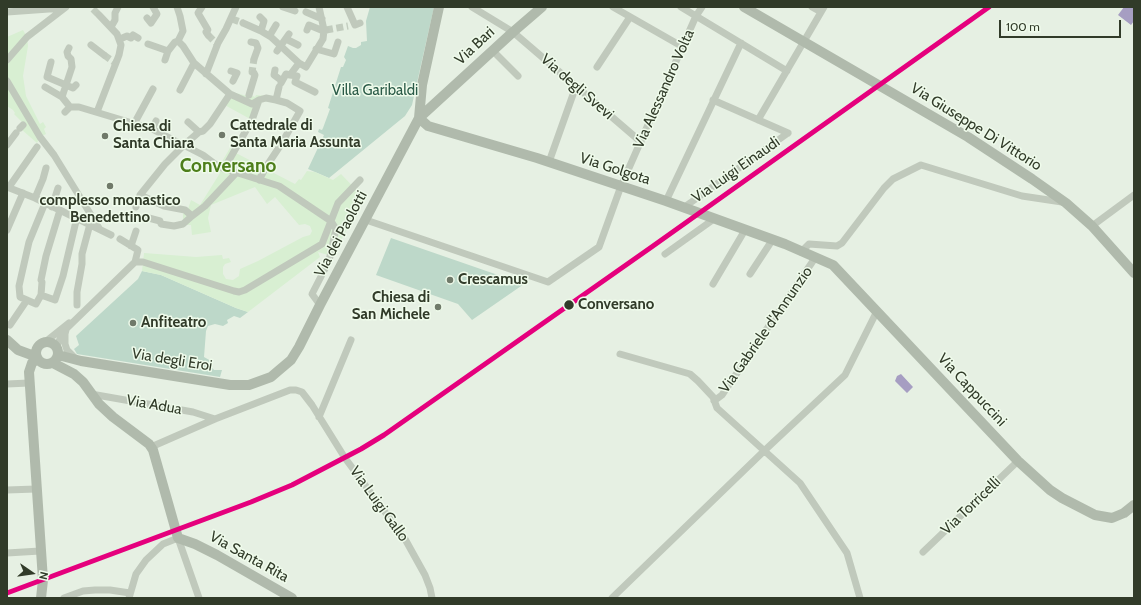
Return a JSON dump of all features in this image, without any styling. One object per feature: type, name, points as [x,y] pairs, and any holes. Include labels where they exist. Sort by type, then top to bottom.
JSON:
[{"type":"street","points":[[111,27],[118,7]]},
{"type":"street","points":[[147,18],[151,22],[157,14],[153,7]]},
{"type":"street","points":[[166,60],[168,51],[175,42],[178,41],[183,31],[177,7]]},
{"type":"street","points":[[202,7],[198,13],[208,30],[206,32],[208,35]]},
{"type":"street","points":[[206,74],[217,43],[236,7]]},
{"type":"street","points":[[283,7],[296,11]]},
{"type":"street","points":[[243,23],[283,43],[299,63],[306,66],[323,38],[325,30],[319,7]]},
{"type":"street","points":[[347,7],[354,25]]},
{"type":"street","points":[[419,118],[422,85],[439,7]]},
{"type":"street","name":"Via degli Svevi","points":[[472,7],[513,32],[641,142]]},
{"type":"street","name":"Via Bari","points":[[429,109],[492,50],[542,7]]},
{"type":"street","points":[[613,7],[683,47]]},
{"type":"street","points":[[681,7],[787,71]]},
{"type":"street","name":"Via Alessandro Volta","points":[[366,220],[548,282],[599,248],[621,186],[696,16],[702,7]]},
{"type":"street","name":"Via Giuseppe Di Vittorio","points":[[744,7],[968,137],[1032,178],[1066,203],[1092,226],[1134,273]]},
{"type":"street","points":[[713,100],[758,120],[822,10],[812,7]]},
{"type":"street","points":[[7,12],[63,8]]},
{"type":"street","points":[[7,60],[27,37],[63,8]]},
{"type":"street","points":[[306,12],[322,18]]},
{"type":"street","points":[[99,14],[111,27],[120,42]]},
{"type":"street","points":[[597,67],[630,17]]},
{"type":"street","points":[[260,18],[264,21],[261,32]]},
{"type":"street","points":[[271,36],[276,25]]},
{"type":"street","points":[[307,30],[309,25],[320,30],[325,30]]},
{"type":"street","points":[[97,112],[115,62],[120,42],[127,36],[130,38],[133,35],[138,38]]},
{"type":"street","points":[[178,41],[194,63],[228,92],[252,104],[266,98],[287,103],[300,111],[259,180]]},
{"type":"street","points":[[251,42],[256,43],[258,48],[254,59]]},
{"type":"street","points":[[316,49],[334,54],[338,42]]},
{"type":"street","points":[[283,43],[298,45]]},
{"type":"street","points":[[666,201],[741,43]]},
{"type":"street","points":[[148,44],[168,51]]},
{"type":"street","points":[[91,45],[104,55]]},
{"type":"street","points":[[62,97],[72,67],[71,59],[67,52],[69,48]]},
{"type":"street","points":[[492,50],[518,76]]},
{"type":"street","points":[[51,62],[47,76],[72,88],[76,84]]},
{"type":"street","points":[[180,90],[194,63]]},
{"type":"street","points":[[290,75],[299,63]]},
{"type":"street","points":[[231,70],[237,73],[233,81]]},
{"type":"street","points":[[275,70],[274,75],[281,84]]},
{"type":"street","points":[[249,94],[255,75],[254,73]]},
{"type":"street","points":[[276,100],[286,74],[297,76],[295,82],[316,92]]},
{"type":"street","points":[[7,81],[40,138],[50,162],[99,228]]},
{"type":"street","points":[[422,85],[429,109]]},
{"type":"street","points":[[549,162],[576,86]]},
{"type":"street","points":[[45,88],[62,97],[70,107]]},
{"type":"street","points":[[134,124],[153,89]]},
{"type":"street","points":[[136,207],[140,195],[166,164],[184,145],[210,124],[228,92]]},
{"type":"street","points":[[222,168],[252,120],[259,100]]},
{"type":"street","points":[[65,112],[70,107],[79,107],[152,129],[203,155],[222,168],[279,186],[330,220],[336,229],[329,261],[312,294],[320,305]]},
{"type":"street","name":"Via dei Paolotti","points":[[278,371],[291,360],[299,347],[419,118],[429,109]]},
{"type":"street","name":"Via Golgota","points":[[419,118],[428,126],[549,162],[666,201],[785,244],[800,252]]},
{"type":"street","name":"Via Luigi Einaudi","points":[[683,208],[788,133],[758,120]]},
{"type":"street","points":[[152,129],[156,121]]},
{"type":"street","points":[[188,122],[199,132]]},
{"type":"street","points":[[7,145],[19,129]]},
{"type":"street","points":[[37,147],[8,187],[23,192],[52,207],[77,217],[111,235]]},
{"type":"street","points":[[35,198],[50,162]]},
{"type":"street","points":[[800,252],[809,244],[837,246],[842,243],[884,188],[893,179],[921,165],[1022,196],[1066,203]]},
{"type":"street","points":[[145,217],[160,221],[161,224],[174,226],[183,224],[205,206],[236,173]]},
{"type":"street","points":[[135,262],[143,262],[239,292],[245,290],[322,244],[330,220],[338,203],[360,180]]},
{"type":"street","points":[[52,207],[58,188]]},
{"type":"street","points":[[7,230],[23,192]]},
{"type":"street","points":[[140,195],[164,206],[185,210],[192,216]]},
{"type":"street","points":[[1092,226],[1134,195]]},
{"type":"street","points":[[45,203],[30,242],[20,280],[20,296],[36,304],[41,295],[41,280],[60,210]]},
{"type":"street","points":[[41,295],[55,300],[63,276],[77,217]]},
{"type":"street","points":[[665,254],[714,219]]},
{"type":"street","points":[[77,305],[82,254],[90,224]]},
{"type":"street","points":[[713,284],[745,230]]},
{"type":"street","points":[[131,246],[136,231]]},
{"type":"street","points":[[39,352],[44,364],[56,355],[62,335],[67,328],[135,262],[138,250],[120,239]]},
{"type":"street","points":[[750,274],[773,240]]},
{"type":"street","name":"Via Cappuccini","points":[[800,252],[833,265],[1018,461],[1050,490],[1062,498],[1096,515],[1112,518],[1124,513],[1134,505]]},
{"type":"street","name":"Via Gabriele d'Annunzio","points":[[714,401],[722,395],[815,258]]},
{"type":"street","points":[[10,326],[27,300]]},
{"type":"street","points":[[612,598],[845,375],[877,311]]},
{"type":"street","points":[[41,598],[43,580],[29,372],[39,352],[64,325],[76,319]]},
{"type":"street","points":[[67,328],[65,334],[65,344],[67,350],[76,359]]},
{"type":"street","points":[[7,340],[21,347],[39,352]]},
{"type":"street","points":[[320,417],[350,340]]},
{"type":"street","points":[[39,352],[50,343],[56,355],[83,382],[99,404],[113,417],[151,446],[157,459],[178,538],[199,598]]},
{"type":"street","points":[[620,354],[690,374],[713,397],[717,408],[800,483],[847,553],[860,598]]},
{"type":"street","name":"Via degli Eroi","points":[[56,355],[81,361],[230,385],[249,385],[271,377],[278,371]]},
{"type":"street","points":[[7,384],[29,383]]},
{"type":"street","name":"Via Luigi Gallo","points":[[151,446],[290,390],[302,392],[320,417],[345,458],[405,539],[425,575],[432,598]]},
{"type":"street","name":"Via Adua","points":[[91,394],[193,412],[215,419]]},
{"type":"street","name":"Via Torricelli","points":[[923,552],[1018,461]]},
{"type":"street","points":[[7,490],[36,489]]},
{"type":"street","points":[[64,598],[83,591],[95,590],[110,590],[129,596],[136,574],[146,560],[163,544],[178,538]]},
{"type":"street","name":"Via Santa Rita","points":[[178,538],[218,555],[292,598]]},
{"type":"street","points":[[7,553],[40,551]]},
{"type":"green space","name":"Villa Garibaldi","points":[[370,7],[434,7],[412,105],[405,116],[329,178],[308,169],[324,135],[318,132],[319,129],[322,130],[330,109],[328,108],[341,67],[343,67],[346,60],[344,57],[348,46],[356,48],[361,45],[361,42],[367,41],[366,21]]},
{"type":"green space","name":"Crescamus","points":[[391,238],[524,284],[472,320],[458,304],[376,275]]},
{"type":"green space","points":[[142,271],[161,275],[248,312],[240,318],[234,316],[227,320],[228,323],[223,326],[215,324],[208,326],[206,331],[204,357],[211,361],[210,365],[214,370],[222,370],[220,377],[77,354],[74,349],[79,345],[76,336],[138,279]]},
{"type":"shaded area","points":[[1124,7],[1134,7],[1134,21],[1131,25],[1118,15]]},
{"type":"shaded area","points":[[23,30],[27,37],[28,46],[23,76],[26,96],[40,124],[43,122],[46,127],[44,129],[46,134],[40,137],[37,143],[21,129],[23,125],[21,121],[14,114],[15,113],[13,110],[7,106],[7,37]]},
{"type":"shaded area","points":[[229,91],[247,96],[267,96],[263,100],[252,120],[221,103]]},
{"type":"shaded area","points":[[230,148],[236,153],[261,166],[269,168],[270,171],[295,184],[299,179],[301,180],[307,171],[315,172],[333,180],[341,174],[364,198],[336,249],[332,247],[328,255],[318,252],[320,257],[248,312],[161,275],[142,271],[144,253],[196,257],[222,255],[223,259],[229,258],[231,262],[225,264],[223,267],[223,274],[226,279],[233,280],[239,276],[240,269],[303,237],[310,235],[312,231],[310,226],[305,224],[299,225],[275,197],[267,204],[255,187],[211,205],[208,218],[211,232],[192,235],[191,225],[183,225],[183,212],[188,209],[191,200],[200,205],[220,173],[217,170]]},
{"type":"shaded area","points":[[901,374],[913,387],[907,393],[895,381],[897,376]]},
{"type":"tunnel","points":[[93,9],[99,15]]},
{"type":"tunnel","points":[[232,19],[243,23]]},
{"type":"tunnel","points":[[326,30],[348,26]]},
{"type":"tunnel","points":[[208,35],[216,43]]},
{"type":"tunnel","points":[[104,55],[114,62]]},
{"type":"tunnel","points":[[254,59],[252,72],[254,73]]},
{"type":"transit line","points":[[7,593],[251,502],[292,485],[361,449],[384,435],[653,246],[989,7]]},
{"type":"place","name":"Cattedrale di Santa Maria Assunta","points":[[222,135]]},
{"type":"place","name":"Chiesa di Santa Chiara","points":[[105,136]]},
{"type":"place","name":"complesso monastico Benedettino","points":[[110,186]]},
{"type":"place","name":"Crescamus","points":[[450,280]]},
{"type":"place","name":"Conversano","points":[[569,305]]},
{"type":"place","name":"Chiesa di San Michele","points":[[438,307]]},
{"type":"place","name":"Anfiteatro","points":[[133,323]]},
{"type":"district","name":"Conversano","points":[[228,166]]}]
